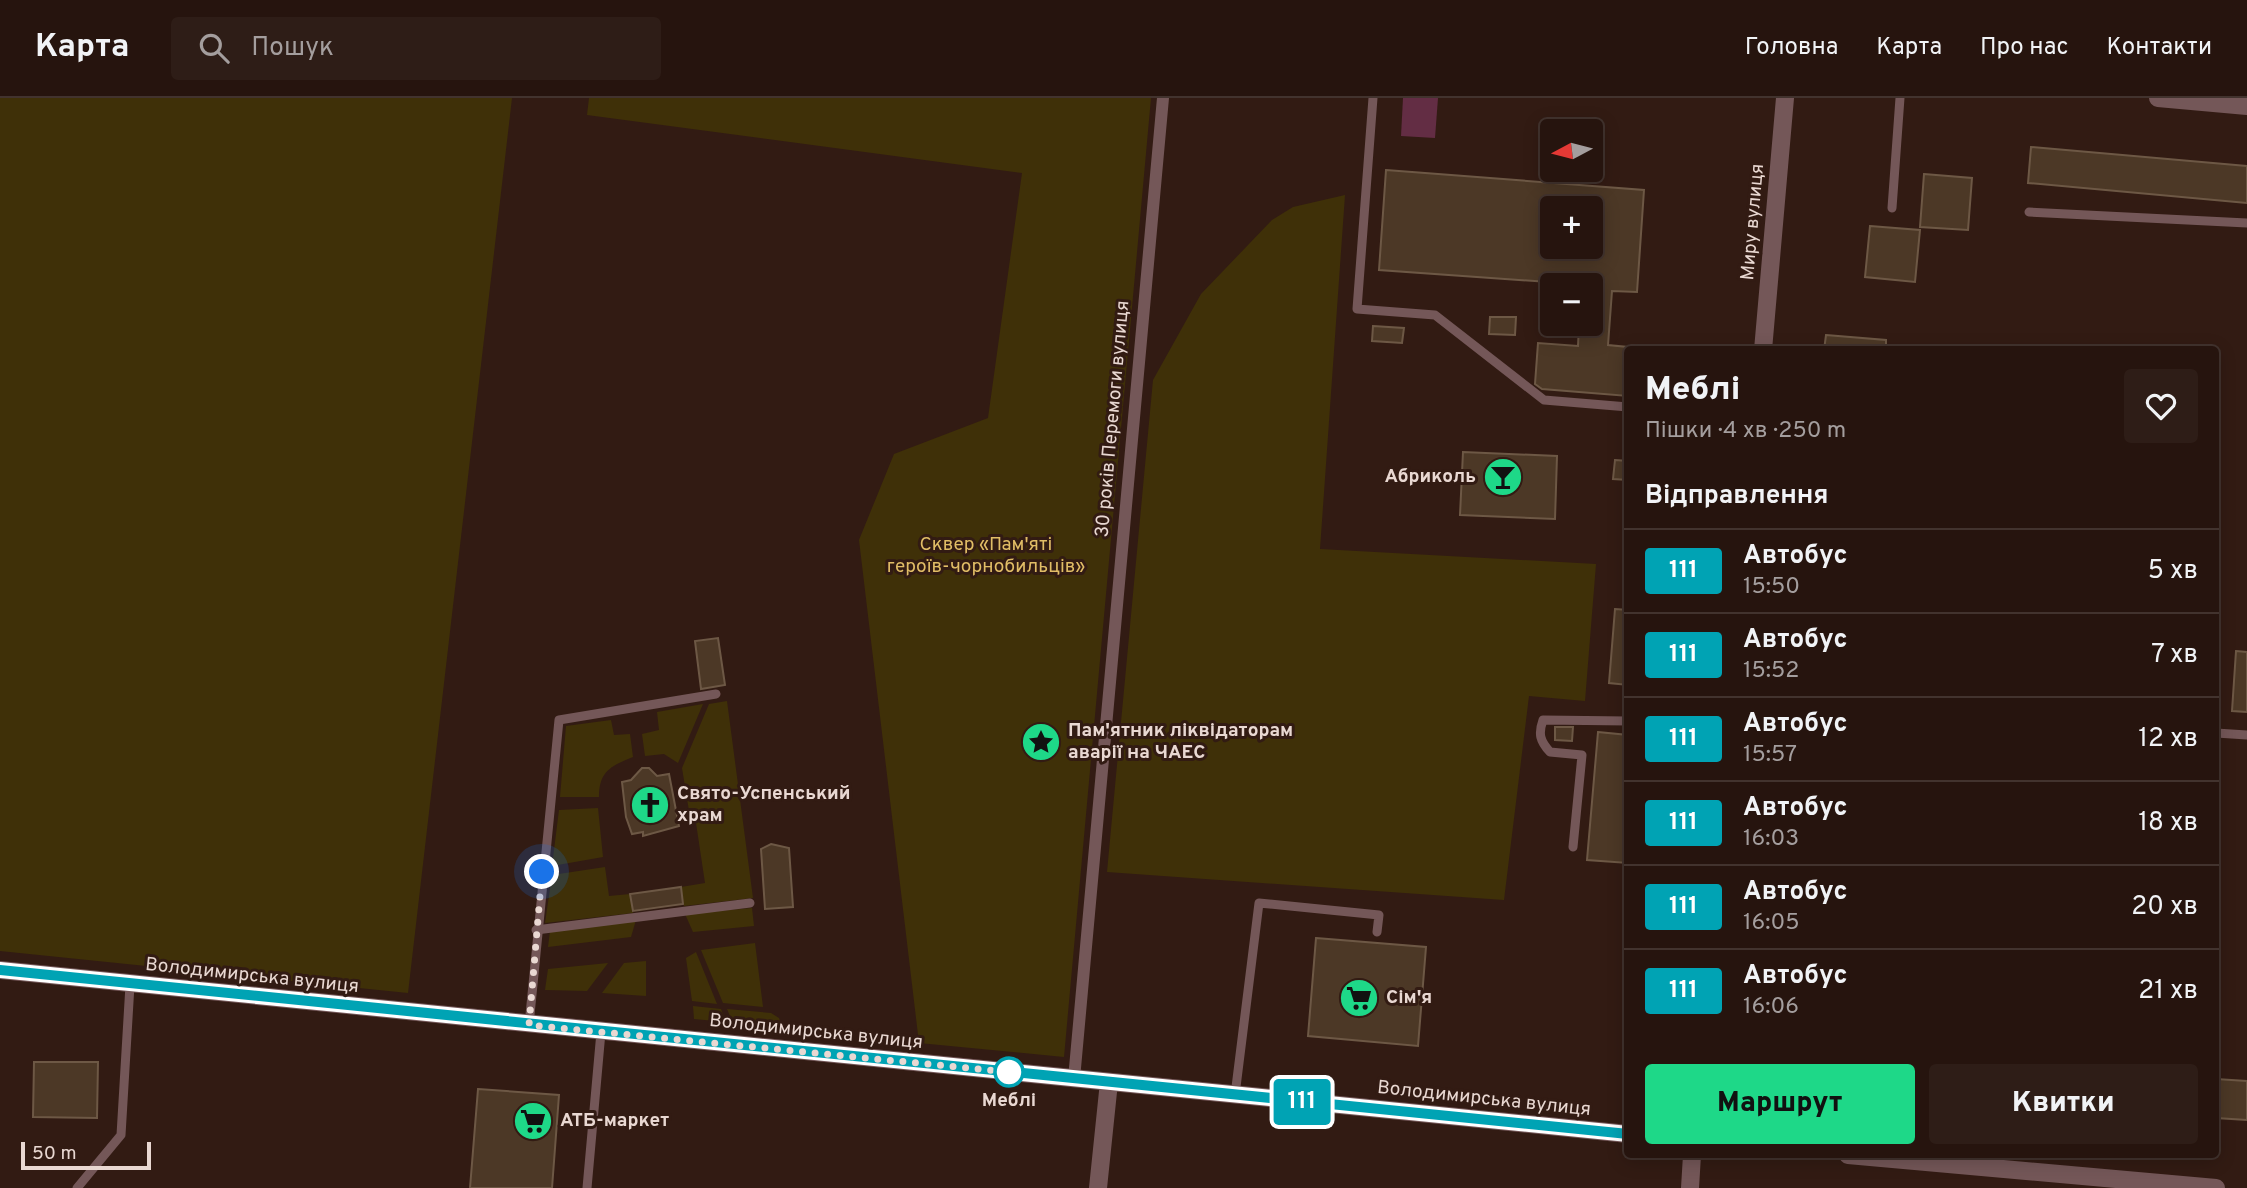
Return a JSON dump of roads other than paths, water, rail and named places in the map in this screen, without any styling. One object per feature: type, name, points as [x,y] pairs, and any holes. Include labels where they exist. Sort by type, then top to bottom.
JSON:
[{"type":"street","name":"30 років Перемоги вулиця","points":[[1074,1079],[1163,98]]},
{"type":"street","name":"Миру вулиця","points":[[1763,346],[1785,98]]},
{"type":"street","points":[[2158,98],[2247,106]]},
{"type":"street","name":"Володимирська вулиця","points":[[0,970],[1624,1135]]},
{"type":"street","points":[[1098,1188],[1109,1082]]},
{"type":"street","points":[[1690,1188],[1692,1158]]},
{"type":"street","points":[[1881,1158],[2216,1188]]},
{"type":"lane","points":[[1373,98],[1357,309],[1435,315],[1544,400],[1624,407]]},
{"type":"lane","points":[[1892,208],[1900,98]]},
{"type":"lane","points":[[2029,212],[2247,223]]},
{"type":"lane","points":[[529,1025],[536,930],[559,720],[716,694]]},
{"type":"lane","points":[[1573,847],[1582,755],[1550,752],[1542,744],[1539,731],[1544,720],[1624,721]]},
{"type":"lane","points":[[2219,733],[2247,735]]},
{"type":"lane","points":[[536,930],[750,903]]},
{"type":"lane","points":[[1235,1095],[1259,903],[1379,915],[1377,932]]},
{"type":"lane","points":[[77,1188],[121,1135],[130,985]]},
{"type":"lane","points":[[587,1188],[601,1032]]},
{"type":"place","name":"Абриколь","points":[[1503,477]]},
{"type":"place","name":"Пам'ятник ліквідаторам аварії на ЧАЕС","points":[[1041,742]]},
{"type":"place","name":"Свято-Успенський храм","points":[[650,805]]},
{"type":"place","name":"Сім'я","points":[[1359,998]]},
{"type":"place","name":"Меблі","points":[[1009,1072]]},
{"type":"place","name":"АТБ-маркет","points":[[533,1121]]},
{"type":"park label","name":"Сквер «Пам'яті героїв-чорнобильців»","points":[[986,556]]}]
